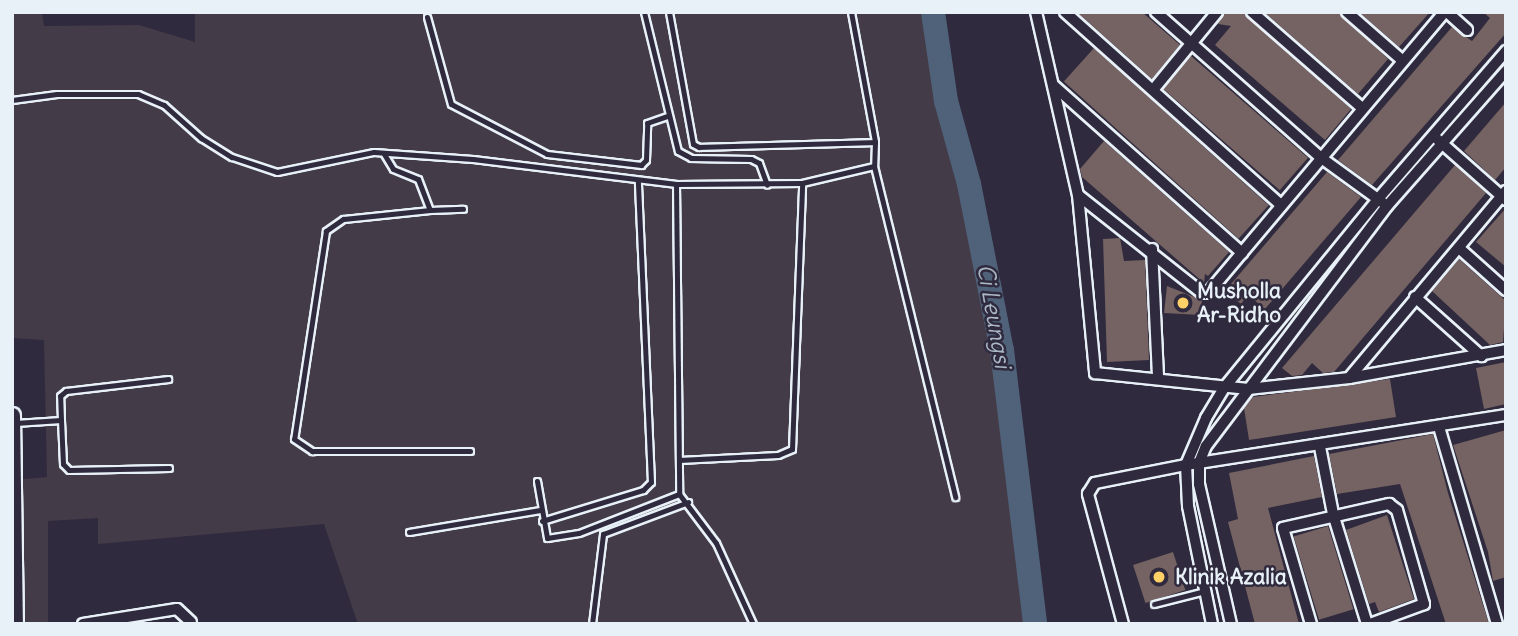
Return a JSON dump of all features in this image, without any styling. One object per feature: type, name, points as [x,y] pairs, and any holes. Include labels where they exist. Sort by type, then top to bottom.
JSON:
[{"type":"main road","points":[[12,416],[15,624]]},
{"type":"street","points":[[1036,12],[1078,195],[1092,368],[1099,375],[1158,377],[1224,388],[1248,389],[1349,377],[1506,350]]},
{"type":"street","points":[[1065,12],[1281,205]]},
{"type":"street","points":[[1156,12],[1320,157],[1382,203]]},
{"type":"street","points":[[1153,90],[1217,12]]},
{"type":"street","points":[[1252,12],[1362,108]]},
{"type":"street","points":[[1347,12],[1403,61]]},
{"type":"street","points":[[1078,195],[1152,249],[1201,292],[1208,293],[1320,157],[1446,12],[1467,30]]},
{"type":"street","points":[[1231,624],[1202,500],[1199,463],[1218,425],[1248,389],[1382,203],[1433,135],[1506,51]]},
{"type":"street","points":[[1212,624],[1186,465],[1224,388],[1382,203],[1442,143],[1506,71]]},
{"type":"street","points":[[1052,84],[1242,253]]},
{"type":"street","points":[[1349,377],[1504,195],[1433,135]]},
{"type":"street","points":[[1459,248],[1506,290]]},
{"type":"street","points":[[1152,249],[1158,377]]},
{"type":"street","points":[[1416,297],[1481,356]]},
{"type":"street","points":[[1123,624],[1089,489],[1096,483],[1186,465],[1320,447],[1506,415]]},
{"type":"street","points":[[1439,427],[1497,624]]},
{"type":"street","points":[[1311,624],[1283,528],[1333,514],[1395,506],[1425,599],[1420,608],[1391,621],[1369,624],[1333,514],[1320,447]]},
{"type":"street","points":[[84,624],[127,621],[177,609],[191,622]]},
{"type":"lane","points":[[644,12],[674,144],[684,157],[751,159],[759,163],[766,185]]},
{"type":"lane","points":[[669,12],[693,144],[699,147],[875,142]]},
{"type":"lane","points":[[851,12],[875,142],[874,166],[955,498]]},
{"type":"lane","points":[[427,17],[451,104],[547,154],[641,165],[646,160],[647,123],[667,116]]},
{"type":"lane","points":[[12,100],[70,94],[138,94],[164,105],[201,138],[232,157],[277,172],[374,152],[473,159],[676,184],[802,183],[874,166]]},
{"type":"lane","points":[[384,154],[393,169],[418,179],[430,210]]},
{"type":"lane","points":[[542,521],[643,490],[651,482],[638,181]]},
{"type":"lane","points":[[679,460],[778,455],[792,449],[802,183]]},
{"type":"lane","points":[[676,184],[679,494],[688,502],[716,543],[754,624]]},
{"type":"lane","points":[[463,209],[343,219],[326,230],[294,439],[312,451],[470,451]]},
{"type":"lane","points":[[169,379],[66,391],[60,396],[63,464],[69,470],[169,468]]},
{"type":"lane","points":[[12,423],[61,420]]},
{"type":"lane","points":[[537,481],[547,538],[579,533],[679,494]]},
{"type":"lane","points":[[592,624],[603,534],[688,502]]},
{"type":"lane","points":[[409,532],[540,510]]},
{"type":"lane","points":[[1154,604],[1205,591]]},
{"type":"shaded area","points":[[12,12],[42,12],[44,26],[139,25],[195,42],[195,12],[933,12],[946,101],[989,286],[1035,624],[358,624],[324,524],[98,544],[98,518],[48,521],[48,624],[12,624],[14,480],[47,477],[44,340],[12,338]]},
{"type":"building","points":[[1077,12],[1142,12],[1180,45],[1152,79]]},
{"type":"building","points":[[1225,12],[1244,12],[1351,109],[1325,140],[1215,45],[1231,26],[1218,24]]},
{"type":"building","points":[[1264,12],[1339,12],[1388,59],[1358,94]]},
{"type":"building","points":[[1359,12],[1430,12],[1399,47]]},
{"type":"building","points":[[1483,12],[1506,12],[1506,33],[1372,185],[1338,160],[1452,27],[1472,41],[1490,18]]},
{"type":"building","points":[[1094,48],[1269,205],[1239,239],[1064,81]]},
{"type":"building","points":[[1191,56],[1308,158],[1280,190],[1163,88]]},
{"type":"building","points":[[1506,102],[1506,167],[1495,180],[1464,151]]},
{"type":"building","points":[[1104,141],[1229,252],[1208,276],[1205,274],[1204,283],[1082,177],[1080,169]]},
{"type":"building","points":[[1455,165],[1486,193],[1334,372],[1323,373],[1312,363],[1302,375],[1292,376],[1282,368]]},
{"type":"building","points":[[1327,172],[1361,197],[1265,309],[1248,295],[1241,304],[1225,291]]},
{"type":"building","points":[[1506,208],[1506,267],[1476,242]]},
{"type":"building","points":[[1120,238],[1124,261],[1145,260],[1149,360],[1107,362],[1103,239]]},
{"type":"building","points":[[1459,259],[1506,301],[1503,342],[1490,345],[1432,291]]},
{"type":"building","name":"Musholla Ar-Ridho","points":[[1167,286],[1202,300],[1200,315],[1164,313]]},
{"type":"building","points":[[1506,362],[1506,404],[1484,409],[1476,368]]},
{"type":"building","points":[[1390,379],[1396,417],[1249,440],[1244,408],[1253,397]]},
{"type":"building","points":[[1506,430],[1506,577],[1493,581],[1488,552],[1453,445]]},
{"type":"building","points":[[1433,434],[1448,493],[1489,624],[1446,624],[1400,484],[1337,494],[1329,454]]},
{"type":"building","points":[[1314,456],[1322,497],[1268,508],[1299,624],[1255,624],[1228,522],[1238,519],[1229,473]]},
{"type":"building","points":[[1387,515],[1414,599],[1379,612],[1375,602],[1369,604],[1346,530]]},
{"type":"building","points":[[1328,526],[1353,609],[1319,620],[1294,537]]},
{"type":"building","name":"Klinik Azalia","points":[[1173,552],[1185,590],[1145,603],[1133,565]]},
{"type":"waterway","name":"Ci Leungsi","points":[[933,12],[946,101],[969,184],[1002,350],[1035,624]]},
{"type":"place","name":"Musholla Ar-Ridho","points":[[1183,303]]},
{"type":"place","name":"Klinik Azalia","points":[[1159,577]]}]
